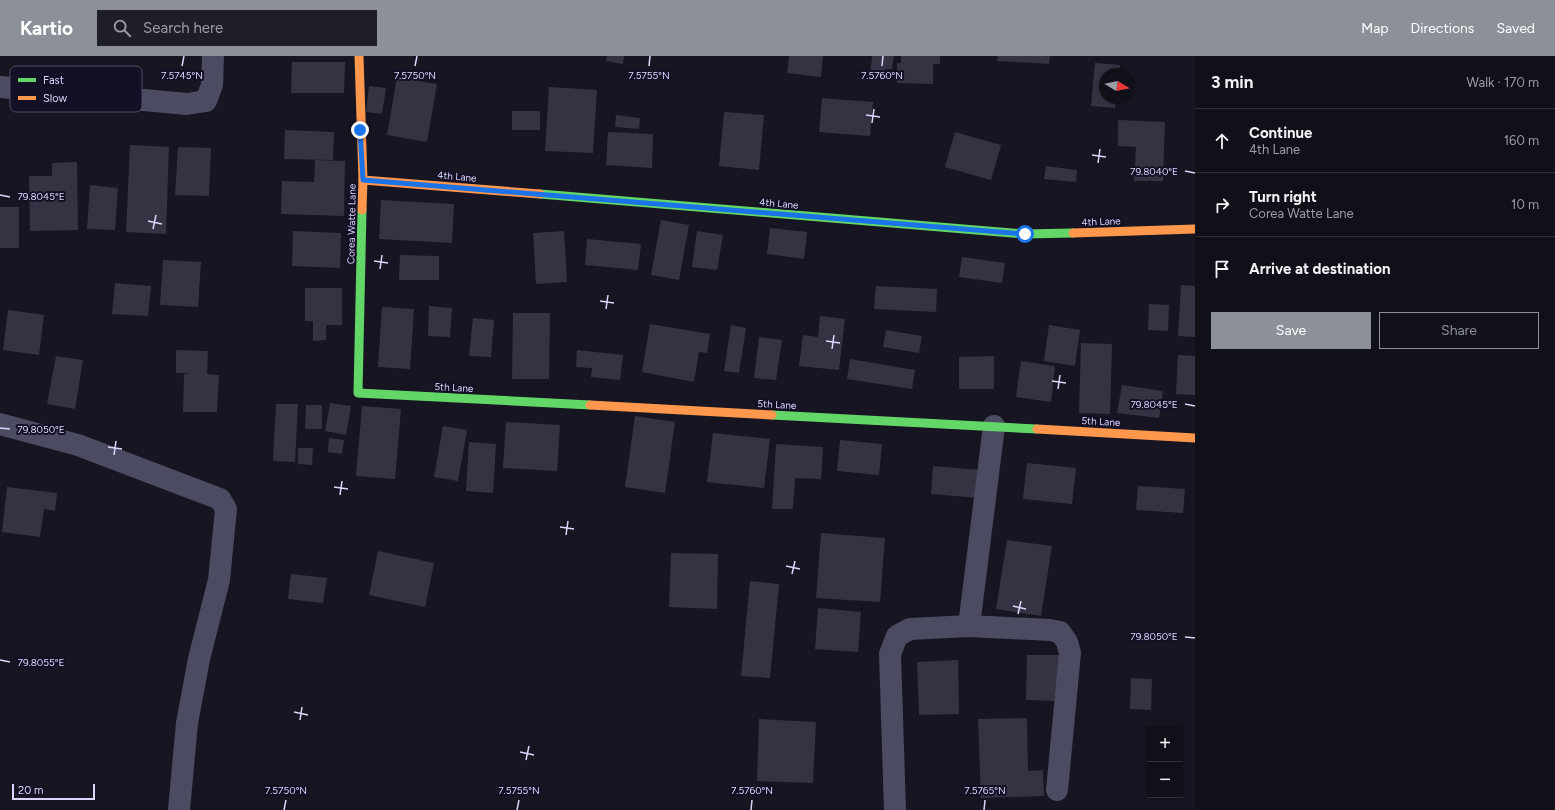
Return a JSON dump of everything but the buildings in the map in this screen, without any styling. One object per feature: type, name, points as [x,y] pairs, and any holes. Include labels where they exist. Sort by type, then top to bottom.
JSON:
[{"type":"street","points":[[142,100],[187,104],[206,101],[212,85],[213,56]]},
{"type":"street","name":"Corea Watte Lane","points":[[358,393],[363,180],[359,56]]},
{"type":"street","points":[[0,87],[10,88]]},
{"type":"street","name":"4th Lane","points":[[363,180],[1025,234],[1195,229]]},
{"type":"street","name":"5th Lane","points":[[358,393],[1195,438]]},
{"type":"street","points":[[0,424],[78,445],[220,499],[226,508],[219,580],[199,659],[187,723],[179,810]]},
{"type":"street","points":[[969,626],[994,426]]},
{"type":"street","points":[[895,810],[890,654],[897,636],[910,629],[969,626],[1050,630],[1060,632],[1067,642],[1070,653],[1057,790]]},
{"type":"traffic: fast","points":[[540,194],[1025,234],[1073,233]]},
{"type":"traffic: fast","points":[[362,210],[358,393],[590,405]]},
{"type":"traffic: fast","points":[[772,415],[1037,429]]},
{"type":"traffic: slow","points":[[359,56],[363,180],[362,210]]},
{"type":"traffic: slow","points":[[363,180],[540,194]]},
{"type":"traffic: slow","points":[[1073,233],[1195,229]]},
{"type":"traffic: slow","points":[[590,405],[772,415]]},
{"type":"traffic: slow","points":[[1037,429],[1195,438]]},
{"type":"route","points":[[360,130],[363,180],[1025,234]]}]
